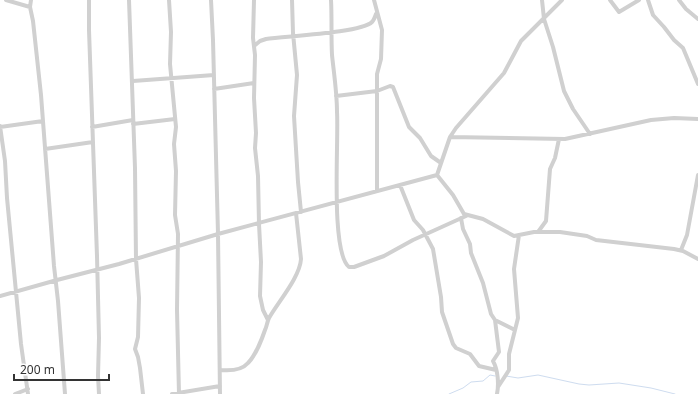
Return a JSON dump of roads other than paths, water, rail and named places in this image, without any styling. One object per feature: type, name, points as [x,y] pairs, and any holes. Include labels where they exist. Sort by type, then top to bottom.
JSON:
[{"type":"street","points":[[6,0],[30,7]]},
{"type":"street","points":[[31,0],[30,7],[33,21],[43,121],[54,266],[57,280],[65,394]]},
{"type":"street","points":[[89,0],[99,394]]},
{"type":"street","points":[[129,0],[136,174],[136,259],[139,298],[138,337],[135,349],[140,363],[143,394]]},
{"type":"street","points":[[169,0],[171,26],[171,78],[175,119],[175,215],[178,234],[176,246],[179,393]]},
{"type":"street","points":[[211,0],[218,234],[220,394]]},
{"type":"street","points":[[254,0],[255,148],[258,176],[261,298],[264,312],[268,320]]},
{"type":"street","points":[[292,0],[293,36],[297,75],[294,116],[301,212]]},
{"type":"street","points":[[331,0],[332,54],[338,118],[337,202],[341,253],[346,265],[349,268],[384,256],[426,234],[466,216],[480,218],[514,236],[538,232],[560,232],[587,236],[596,240],[681,250],[698,259]]},
{"type":"street","points":[[374,0],[376,14],[382,30],[381,59],[377,74],[377,191]]},
{"type":"street","points":[[542,0],[544,19],[564,91],[573,109],[590,134]]},
{"type":"street","points":[[437,175],[450,137],[470,111],[504,73],[521,41],[562,0]]},
{"type":"street","points":[[610,0],[619,12],[639,0]]},
{"type":"street","points":[[648,0],[653,15],[674,40],[683,48],[698,84]]},
{"type":"street","points":[[680,0],[686,9],[698,19]]},
{"type":"street","points":[[254,46],[258,42],[264,40],[332,33],[355,29],[372,22],[376,14]]},
{"type":"street","points":[[132,81],[214,74]]},
{"type":"street","points":[[214,89],[254,84]]},
{"type":"street","points":[[336,96],[377,90],[390,86],[394,88],[409,127],[420,138],[431,156],[441,162]]},
{"type":"street","points":[[450,137],[559,139],[590,134],[651,120],[674,118],[698,119]]},
{"type":"street","points":[[92,127],[175,119]]},
{"type":"street","points":[[15,394],[28,392],[21,344],[0,126],[43,121]]},
{"type":"street","points":[[538,232],[546,220],[550,169],[555,158],[559,139]]},
{"type":"street","points":[[45,149],[93,142]]},
{"type":"street","points":[[0,296],[136,259],[218,234],[437,175]]},
{"type":"street","points":[[437,175],[466,216]]},
{"type":"street","points":[[681,250],[687,235],[698,175]]},
{"type":"street","points":[[400,185],[414,220],[426,234],[433,249],[442,312],[453,344],[456,348],[470,354],[479,366],[496,370]]},
{"type":"street","points":[[220,370],[234,371],[248,363],[263,336],[268,320],[290,285],[301,259],[296,213]]},
{"type":"street","points":[[461,218],[463,229],[470,244],[471,254],[483,283],[491,314],[495,320],[499,352],[493,361],[496,370],[498,387],[497,394]]},
{"type":"street","points":[[498,387],[509,370],[509,354],[518,317],[514,269],[519,235]]},
{"type":"street","points":[[495,320],[515,330]]},
{"type":"street","points":[[172,394],[220,386]]},
{"type":"waterway","points":[[449,394],[463,388],[471,382],[483,381],[490,375],[495,376]]},
{"type":"waterway","points":[[506,376],[518,378],[538,375],[589,385],[619,383],[651,388],[675,394]]}]
